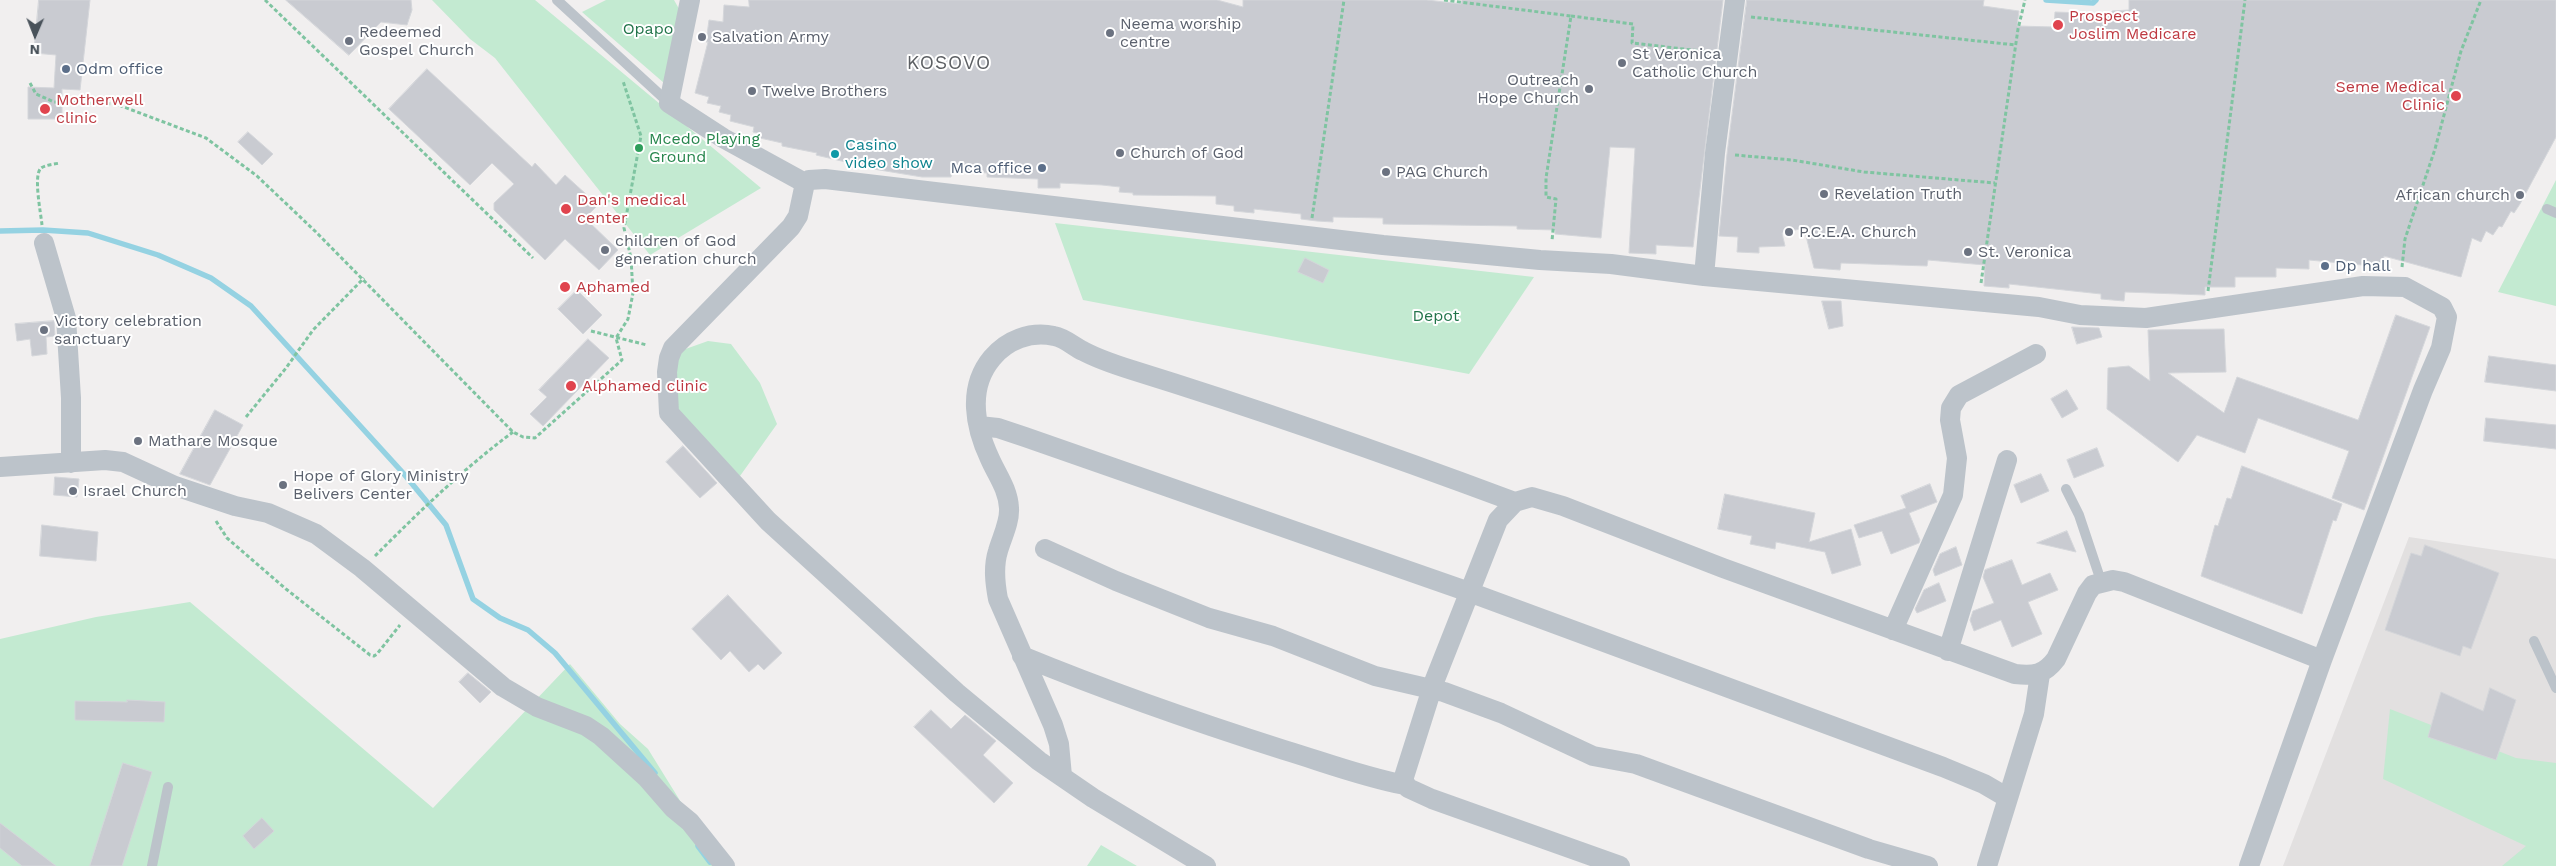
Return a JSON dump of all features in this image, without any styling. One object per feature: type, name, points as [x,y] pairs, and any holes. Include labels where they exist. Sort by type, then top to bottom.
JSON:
[{"type":"street","points":[[690,0],[668,103],[723,138],[805,183]]},
{"type":"street","points":[[1704,276],[1715,153],[1734,8]]},
{"type":"street","points":[[1206,866],[1093,798],[1040,761],[970,704],[768,521],[669,413],[667,372],[673,348],[744,273],[791,227],[798,216],[805,183],[809,180],[825,179],[1310,236],[1540,260],[1611,264],[1704,276],[2038,307],[2080,314],[2146,318],[2364,286],[2405,287],[2442,307],[2447,317],[2446,330],[2441,348],[2423,390],[2322,660],[2249,866]]},
{"type":"street","points":[[44,243],[66,318],[71,398],[71,463]]},
{"type":"street","points":[[1062,776],[1062,759],[1057,738],[998,600],[995,585],[997,558],[1009,514],[1007,492],[990,460],[974,405],[976,390],[992,358],[1008,344],[1034,334],[1054,336],[1129,370],[1373,449],[1515,502]]},
{"type":"street","points":[[1893,630],[1952,495],[1957,458],[1950,420],[1951,408],[1959,395],[2036,354]]},
{"type":"street","points":[[979,426],[998,428],[1025,437],[1470,592],[1943,767],[1984,784],[2008,798]]},
{"type":"street","points":[[1948,651],[2007,460]]},
{"type":"street","points":[[0,467],[123,462],[200,496],[268,512],[316,534],[362,568],[504,687],[537,707],[586,726],[601,736],[646,777],[673,808],[690,822],[726,866]]},
{"type":"street","points":[[1405,784],[1403,774],[1431,690],[1498,520],[1515,502],[1532,497],[1563,506],[1626,532],[2015,674],[2030,676],[2040,674],[2056,659],[2087,593],[2093,585],[2101,582],[2124,582],[2322,660]]},
{"type":"street","points":[[1045,549],[1116,581],[1209,618],[1273,636],[1375,676],[1444,692],[1501,713],[1593,756],[1636,764],[1869,850],[1928,866]]},
{"type":"street","points":[[1022,656],[1204,724],[1351,772],[1405,784],[1441,802],[1620,866]]},
{"type":"street","points":[[1987,866],[2034,714],[2040,674]]},
{"type":"lane","points":[[557,0],[668,103]]},
{"type":"lane","points":[[2066,489],[2079,515],[2101,582]]},
{"type":"lane","points":[[2534,641],[2556,688]]},
{"type":"lane","points":[[152,866],[168,787]]},
{"type":"path","points":[[265,0],[533,258]]},
{"type":"path","points":[[1310,236],[1344,0]]},
{"type":"path","points":[[1444,0],[1633,24],[1632,43],[1727,54]]},
{"type":"path","points":[[1979,302],[1985,244],[2016,45],[2025,0]]},
{"type":"path","points":[[2206,309],[2245,0]]},
{"type":"path","points":[[2405,287],[2402,276],[2405,239],[2435,149],[2461,51],[2481,0]]},
{"type":"path","points":[[1734,8],[1785,20],[2016,45]]},
{"type":"path","points":[[1540,260],[1553,240],[1556,199],[1546,197],[1546,178],[1571,16]]},
{"type":"path","points":[[30,83],[36,94],[54,102],[116,104],[206,138],[257,176],[364,278],[513,432],[523,437],[535,438],[622,360],[616,338],[628,319],[633,294],[631,258],[624,228],[641,136],[614,52]]},
{"type":"path","points":[[1715,153],[1792,160],[1864,172],[1995,183]]},
{"type":"path","points":[[44,243],[37,180],[38,171],[42,167],[60,163]]},
{"type":"path","points":[[246,417],[314,330],[364,278]]},
{"type":"path","points":[[592,331],[647,345]]},
{"type":"path","points":[[362,568],[440,492],[483,454],[513,432]]},
{"type":"path","points":[[200,496],[227,538],[286,589],[370,655],[374,656],[377,654],[412,610]]},
{"type":"shaded area","points":[[2409,537],[2556,559],[2556,866],[2283,866]]},
{"type":"green space","name":"Mcedo Playing Ground","points":[[432,0],[535,0],[761,188],[650,255],[495,58],[470,39]]},
{"type":"green space","name":"Opapo","points":[[606,0],[674,0],[683,16],[664,83],[582,12]]},
{"type":"green space","points":[[2556,180],[2556,306],[2498,292]]},
{"type":"green space","name":"Depot","points":[[1055,223],[1534,277],[1469,374],[1083,300]]},
{"type":"green space","points":[[708,341],[731,344],[760,383],[777,424],[740,476],[675,409],[677,352]]},
{"type":"green space","points":[[190,602],[433,808],[570,664],[620,724],[648,749],[710,849],[727,866],[0,866],[0,639],[96,617]]},
{"type":"green space","points":[[2390,709],[2516,758],[2556,763],[2556,866],[2502,866],[2526,846],[2383,779]]},
{"type":"green space","points":[[1101,845],[1137,866],[1087,866]]},
{"type":"building","points":[[39,0],[90,0],[80,90],[62,89],[62,119],[28,119],[28,87],[54,88],[56,55],[34,53]]},
{"type":"building","points":[[286,0],[411,0],[412,10],[407,25],[381,22],[349,55]]},
{"type":"building","points":[[749,0],[1217,0],[1243,7],[1243,0],[1427,0],[1461,4],[1462,0],[1723,0],[1693,247],[1656,245],[1656,254],[1629,253],[1635,148],[1610,147],[1601,238],[1555,234],[1555,230],[1517,229],[1517,226],[1383,224],[1383,218],[1333,217],[1333,222],[1317,221],[1301,219],[1301,214],[1254,209],[1254,213],[1234,211],[1234,206],[1216,204],[1216,196],[1133,195],[1133,193],[1119,192],[1120,187],[1060,183],[1060,188],[1038,188],[1038,179],[987,177],[987,173],[952,170],[951,177],[922,177],[849,165],[850,163],[816,155],[817,153],[782,146],[782,143],[760,138],[761,134],[753,132],[754,127],[730,121],[731,115],[719,112],[721,106],[707,103],[709,97],[695,93],[708,42],[706,42],[709,20],[723,22],[724,5],[749,7]]},
{"type":"building","points":[[1747,0],[1984,0],[1983,6],[2019,11],[2017,26],[2054,27],[2055,12],[2112,14],[2112,11],[2129,10],[2129,0],[2556,0],[2556,137],[2514,213],[2511,211],[2502,227],[2499,226],[2493,235],[2486,231],[2481,242],[2472,238],[2461,277],[2384,256],[2383,267],[2309,260],[2309,269],[2276,268],[2276,277],[2235,277],[2235,287],[2205,287],[2205,295],[2125,292],[2124,301],[2101,299],[2101,294],[2009,284],[2009,288],[1984,286],[1985,265],[1928,260],[1927,266],[1841,263],[1840,270],[1814,268],[1804,228],[1782,233],[1785,246],[1759,247],[1759,253],[1737,252],[1738,237],[1719,236],[1727,154]]},
{"type":"building","points":[[427,69],[532,167],[535,163],[556,185],[565,175],[598,205],[585,218],[618,250],[599,270],[565,239],[545,260],[494,210],[494,203],[514,184],[492,163],[470,185],[389,109]]},
{"type":"building","points":[[248,132],[273,154],[262,165],[238,142]]},
{"type":"building","points":[[1305,258],[1329,270],[1323,283],[1298,272]]},
{"type":"building","points":[[577,290],[602,315],[583,334],[558,309]]},
{"type":"building","points":[[1822,301],[1841,301],[1843,326],[1829,329]]},
{"type":"building","points":[[2396,315],[2430,327],[2364,510],[2332,498],[2349,451],[2258,418],[2245,453],[2197,435],[2178,462],[2107,409],[2108,368],[2129,366],[2150,381],[2148,330],[2224,329],[2226,372],[2168,373],[2224,413],[2237,377],[2358,420]]},
{"type":"building","points":[[54,321],[55,336],[46,337],[47,354],[32,356],[30,339],[17,341],[15,324]]},
{"type":"building","points":[[2072,327],[2099,328],[2102,337],[2077,344]]},
{"type":"building","points":[[588,339],[609,358],[543,426],[530,414],[547,397],[539,390]]},
{"type":"building","points":[[2489,356],[2556,365],[2556,391],[2485,382]]},
{"type":"building","points":[[2067,390],[2078,409],[2062,418],[2051,399]]},
{"type":"building","points":[[215,410],[243,425],[210,485],[180,474]]},
{"type":"building","points":[[2486,418],[2556,425],[2556,449],[2484,441]]},
{"type":"building","points":[[683,446],[717,483],[700,498],[666,462]]},
{"type":"building","points":[[2097,448],[2104,466],[2074,478],[2067,460]]},
{"type":"building","points":[[2242,466],[2342,504],[2336,521],[2333,520],[2302,614],[2201,576],[2215,525],[2218,526],[2227,498],[2231,499]]},
{"type":"building","points":[[2041,474],[2049,491],[2021,503],[2014,485]]},
{"type":"building","points":[[55,477],[79,479],[77,497],[54,495]]},
{"type":"building","points":[[1930,484],[1937,502],[1909,513],[1920,540],[1919,543],[1891,554],[1882,531],[1859,538],[1854,525],[1906,508],[1901,496]]},
{"type":"building","points":[[1725,494],[1815,513],[1809,542],[1851,529],[1861,565],[1832,574],[1825,552],[1776,542],[1775,549],[1750,544],[1752,536],[1718,529]]},
{"type":"building","points":[[42,525],[98,532],[96,561],[40,556]]},
{"type":"building","points":[[2067,531],[2076,552],[2037,543]]},
{"type":"building","points":[[2425,545],[2499,573],[2471,649],[2463,646],[2460,656],[2385,630],[2411,553],[2421,556]]},
{"type":"building","points":[[1956,547],[1962,565],[1935,576],[1933,570],[1940,554]]},
{"type":"building","points":[[2012,560],[2022,585],[2050,573],[2058,590],[2028,602],[2042,634],[2012,647],[2001,620],[1974,631],[1970,620],[1973,611],[1994,603],[1983,577],[1985,570]]},
{"type":"building","points":[[1939,583],[1946,601],[1917,613],[1915,609],[1924,590]]},
{"type":"building","points":[[728,595],[782,653],[764,670],[758,664],[749,672],[730,651],[721,660],[692,629]]},
{"type":"building","points":[[468,673],[491,692],[480,703],[459,682]]},
{"type":"building","points":[[2490,688],[2516,700],[2496,760],[2428,737],[2441,692],[2483,711]]},
{"type":"building","points":[[127,700],[165,702],[164,722],[75,720],[75,701],[127,702]]},
{"type":"building","points":[[931,710],[951,729],[965,715],[996,741],[983,755],[1013,783],[994,803],[914,727]]},
{"type":"building","points":[[123,763],[152,772],[122,866],[90,866]]},
{"type":"building","points":[[262,818],[274,831],[254,849],[243,836]]},
{"type":"building","points":[[0,823],[56,866],[22,866],[0,848]]},
{"type":"waterway","points":[[2046,0],[2093,3],[2096,0]]},
{"type":"waterway","points":[[0,231],[43,230],[88,233],[158,255],[211,278],[251,306],[404,474],[446,525],[473,599],[500,618],[528,630],[555,653],[655,773]]},
{"type":"waterway","points":[[698,846],[710,862]]},
{"type":"place","name":"Prospect Joslim Medicare","points":[[2058,25]]},
{"type":"place","name":"Neema worship centre","points":[[1110,33]]},
{"type":"place","name":"Salvation Army","points":[[702,37]]},
{"type":"place","name":"Redeemed Gospel Church","points":[[349,41]]},
{"type":"place","name":"St Veronica Catholic Church","points":[[1622,63]]},
{"type":"place","name":"Odm office","points":[[66,69]]},
{"type":"place","name":"Outreach Hope Church","points":[[1589,89]]},
{"type":"place","name":"Twelve Brothers","points":[[752,91]]},
{"type":"place","name":"Seme Medical Clinic","points":[[2456,96]]},
{"type":"place","name":"Motherwell clinic","points":[[45,109]]},
{"type":"place","name":"Mcedo Playing Ground","points":[[639,148]]},
{"type":"place","name":"Church of God","points":[[1120,153]]},
{"type":"place","name":"Casino video show","points":[[835,154]]},
{"type":"place","name":"Mca office","points":[[1042,168]]},
{"type":"place","name":"PAG Church","points":[[1386,172]]},
{"type":"place","name":"Revelation Truth","points":[[1824,194]]},
{"type":"place","name":"African church","points":[[2520,195]]},
{"type":"place","name":"Dan's medical center","points":[[566,209]]},
{"type":"place","name":"P.C.E.A. Church","points":[[1789,232]]},
{"type":"place","name":"children of God generation church","points":[[605,250]]},
{"type":"place","name":"St. Veronica","points":[[1968,252]]},
{"type":"place","name":"Dp hall","points":[[2325,266]]},
{"type":"place","name":"Aphamed","points":[[565,287]]},
{"type":"place","name":"Victory celebration sanctuary","points":[[44,330]]},
{"type":"place","name":"Alphamed clinic","points":[[571,386]]},
{"type":"place","name":"Mathare Mosque","points":[[138,441]]},
{"type":"place","name":"Hope of Glory Ministry Belivers Center","points":[[283,485]]},
{"type":"place","name":"Israel Church","points":[[73,491]]},
{"type":"district","name":"KOSOVO","points":[[949,63]]}]
